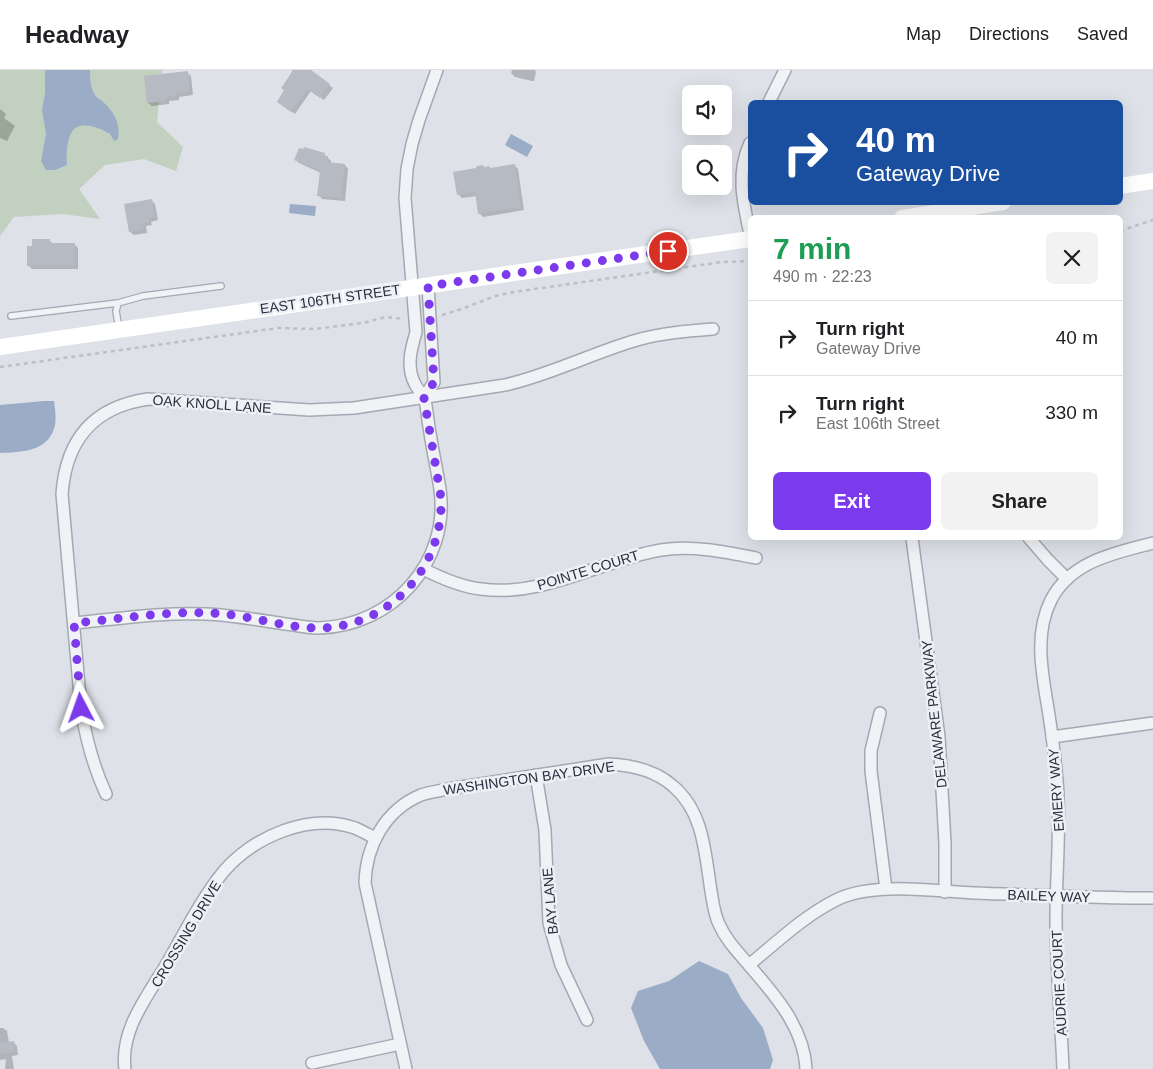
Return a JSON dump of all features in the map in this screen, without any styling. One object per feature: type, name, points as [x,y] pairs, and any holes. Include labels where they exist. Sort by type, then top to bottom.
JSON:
[{"type":"main road","points":[[1123,186],[1153,181]]},
{"type":"main road","points":[[921,215],[984,205]]},
{"type":"main road","name":"EAST 106TH STREET","points":[[0,347],[748,239]]},
{"type":"street","points":[[424,398],[434,382],[430,316],[420,287],[405,198],[407,169],[412,144],[437,70]]},
{"type":"street","points":[[770,100],[785,70]]},
{"type":"street","points":[[748,148],[742,163],[741,183],[748,225]]},
{"type":"street","points":[[74,623],[203,613],[224,614],[317,628],[335,626],[367,618],[388,606],[408,590],[430,557],[442,509],[424,398],[414,384],[411,371],[410,350],[416,332],[415,318],[420,287]]},
{"type":"street","name":"OAK KNOLL LANE","points":[[106,794],[91,758],[85,737],[62,494],[63,477],[72,451],[90,425],[101,416],[119,406],[148,399],[309,410],[354,408],[471,391],[529,380],[636,340],[657,335],[713,329]]},
{"type":"street","name":"DELAWARE PARKWAY","points":[[912,540],[939,737],[945,843],[945,892]]},
{"type":"street","points":[[1031,540],[1048,560],[1068,578]]},
{"type":"street","name":"EMERY WAY","points":[[1056,896],[1059,822],[1052,737],[1040,650],[1041,630],[1045,613],[1052,598],[1068,578],[1091,562],[1105,556],[1153,543]]},
{"type":"street","name":"POINTE COURT","points":[[423,570],[457,583],[479,589],[497,591],[536,587],[631,556],[664,549],[680,548],[714,551],[756,558]]},
{"type":"street","points":[[880,713],[871,750],[870,771],[886,890]]},
{"type":"street","points":[[1052,737],[1153,723]]},
{"type":"street","name":"WASHINGTON BAY DRIVE","points":[[406,1069],[365,883],[365,867],[375,838],[392,814],[422,794],[609,764],[626,765],[642,769],[673,786],[691,807],[702,832],[718,922],[727,939],[789,1017],[802,1048],[806,1069]]},
{"type":"street","name":"BAY LANE","points":[[536,775],[544,830],[549,923],[561,965],[587,1020]]},
{"type":"street","name":"CROSSING DRIVE","points":[[125,1069],[124,1056],[129,1029],[211,888],[241,854],[279,832],[306,825],[321,824],[354,828],[375,838]]},
{"type":"street","name":"BAILEY WAY","points":[[749,965],[804,920],[839,899],[864,892],[886,890],[1153,898]]},
{"type":"street","name":"AUDRIE COURT","points":[[1056,896],[1063,1069]]},
{"type":"street","points":[[312,1063],[400,1044]]},
{"type":"lane","points":[[11,316],[118,303],[143,296],[221,286]]},
{"type":"lane","points":[[118,303],[116,311],[119,330]]},
{"type":"path","points":[[1123,230],[1153,220]]},
{"type":"path","points":[[430,316],[444,314],[495,296],[514,292],[722,262],[748,261]]},
{"type":"path","points":[[0,367],[278,328],[314,329],[343,326],[386,317],[415,318]]},
{"type":"green space","points":[[0,70],[162,70],[157,122],[183,147],[176,171],[144,159],[105,165],[79,189],[100,219],[63,214],[14,217],[0,236]]},
{"type":"water","points":[[45,70],[90,70],[93,91],[96,97],[113,113],[119,133],[118,139],[114,141],[110,134],[98,128],[81,126],[75,128],[68,142],[67,165],[55,170],[46,170],[41,161],[46,134],[42,110],[45,93]]},
{"type":"water","points":[[511,134],[533,146],[527,157],[505,145]]},
{"type":"water","points":[[290,204],[316,206],[315,216],[289,213]]},
{"type":"water","points":[[54,401],[56,415],[54,429],[50,437],[32,449],[0,453],[0,405]]},
{"type":"water","points":[[699,961],[728,974],[741,998],[763,1028],[773,1060],[770,1069],[660,1069],[644,1041],[631,1008],[638,991],[669,981]]},
{"type":"building","points":[[294,70],[311,70],[330,84],[320,98],[307,89],[291,112],[277,102],[284,90],[281,88]]},
{"type":"building","points":[[188,71],[190,92],[176,93],[176,96],[166,97],[166,101],[147,103],[144,76]]},
{"type":"building","points":[[304,147],[325,153],[324,156],[328,156],[327,162],[345,164],[341,198],[317,196],[320,171],[294,160],[299,148],[303,149]]},
{"type":"building","points":[[515,164],[521,207],[478,214],[475,192],[457,195],[453,172],[476,168],[482,165],[485,167],[489,166],[490,168]]},
{"type":"building","points":[[152,199],[155,217],[148,218],[149,222],[143,223],[144,229],[129,232],[124,204]]},
{"type":"building","points":[[32,239],[50,239],[50,243],[75,243],[75,266],[27,266],[27,246],[32,246]]},
{"type":"building","points":[[14,1041],[15,1052],[0,1054],[0,1043]]},
{"type":"route","points":[[81,708],[74,623],[203,613],[224,614],[317,628],[351,623],[367,618],[388,606],[408,590],[430,557],[442,509],[424,398],[434,382],[428,286],[668,251]]}]
